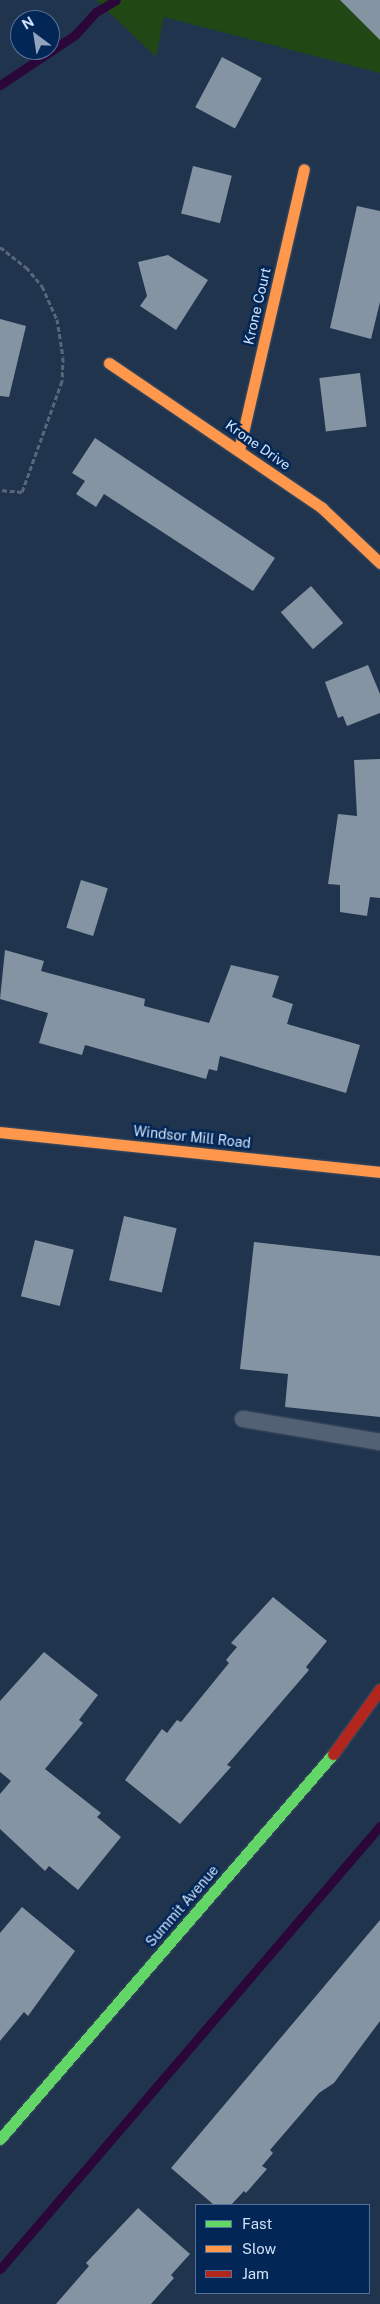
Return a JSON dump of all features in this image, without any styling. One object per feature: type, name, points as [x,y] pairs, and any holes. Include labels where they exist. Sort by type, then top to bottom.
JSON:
[{"type":"street","name":"Krone Court","points":[[239,450],[304,169]]},
{"type":"street","name":"Krone Drive","points":[[108,363],[322,508],[380,563]]},
{"type":"street","name":"Windsor Mill Road","points":[[0,1132],[380,1172]]},
{"type":"street","name":"Summit Avenue","points":[[0,2139],[345,1740],[380,1689]]},
{"type":"lane","points":[[243,1420],[380,1442]]},
{"type":"path","points":[[0,247],[26,267],[42,286],[57,319],[63,357],[62,381],[22,492],[0,490]]},
{"type":"green space","points":[[96,0],[380,0],[380,73],[164,17],[156,57]]},
{"type":"building","points":[[340,0],[380,0],[380,40]]},
{"type":"building","points":[[222,57],[262,78],[235,128],[195,107]]},
{"type":"building","points":[[193,166],[232,176],[220,223],[181,214]]},
{"type":"building","points":[[357,206],[380,211],[380,302],[371,339],[330,328]]},
{"type":"building","points":[[168,255],[208,280],[176,330],[140,306],[147,296],[138,262]]},
{"type":"building","points":[[0,319],[26,326],[9,397],[0,396]]},
{"type":"building","points":[[360,373],[367,427],[326,432],[319,378]]},
{"type":"building","points":[[95,438],[275,558],[253,591],[104,494],[96,507],[76,494],[85,481],[72,473]]},
{"type":"building","points":[[311,586],[343,623],[313,649],[281,612]]},
{"type":"building","points":[[368,665],[380,694],[380,713],[347,726],[343,716],[338,718],[325,682]]},
{"type":"building","points":[[380,759],[380,898],[370,897],[367,916],[340,912],[340,885],[328,884],[338,814],[357,816],[354,760]]},
{"type":"building","points":[[81,880],[108,888],[93,936],[66,928]]},
{"type":"building","points":[[5,950],[44,961],[41,971],[145,999],[144,1006],[209,1023],[231,965],[279,976],[272,997],[293,1004],[287,1024],[360,1045],[346,1093],[220,1056],[217,1071],[209,1069],[206,1079],[85,1045],[82,1055],[39,1043],[48,1013],[0,999]]},
{"type":"building","points":[[124,1216],[177,1228],[162,1292],[109,1280]]},
{"type":"building","points":[[35,1240],[74,1250],[60,1306],[21,1296]]},
{"type":"building","points":[[254,1242],[380,1256],[380,1417],[285,1407],[288,1374],[240,1369]]},
{"type":"building","points":[[273,1597],[327,1641],[306,1667],[309,1670],[227,1765],[231,1767],[180,1824],[125,1780],[162,1729],[167,1733],[177,1720],[181,1722],[229,1663],[226,1660],[237,1647],[231,1643]]},
{"type":"building","points":[[44,1652],[98,1695],[79,1720],[83,1723],[45,1769],[101,1813],[97,1817],[121,1837],[78,1890],[49,1866],[45,1871],[0,1829],[0,1794],[11,1781],[0,1772],[0,1701]]},
{"type":"building","points":[[22,1907],[75,1951],[28,2016],[24,2012],[0,2041],[0,1933]]},
{"type":"building","points":[[380,1920],[380,2021],[334,2083],[319,2093],[270,2150],[273,2153],[262,2166],[267,2169],[246,2193],[244,2191],[232,2204],[213,2204],[171,2168]]},
{"type":"building","points":[[138,2208],[190,2254],[171,2275],[174,2278],[151,2304],[56,2304],[89,2266],[86,2263]]},
{"type":"waterway","points":[[0,85],[75,35],[96,12],[116,0]]},
{"type":"waterway","points":[[0,2269],[380,1826]]},
{"type":"traffic: fast","points":[[0,2139],[333,1754]]},
{"type":"traffic: slow","points":[[239,450],[304,169]]},
{"type":"traffic: slow","points":[[109,363],[322,508],[380,563]]},
{"type":"traffic: slow","points":[[0,1132],[380,1172]]},
{"type":"traffic: jam","points":[[333,1754],[380,1689]]}]
